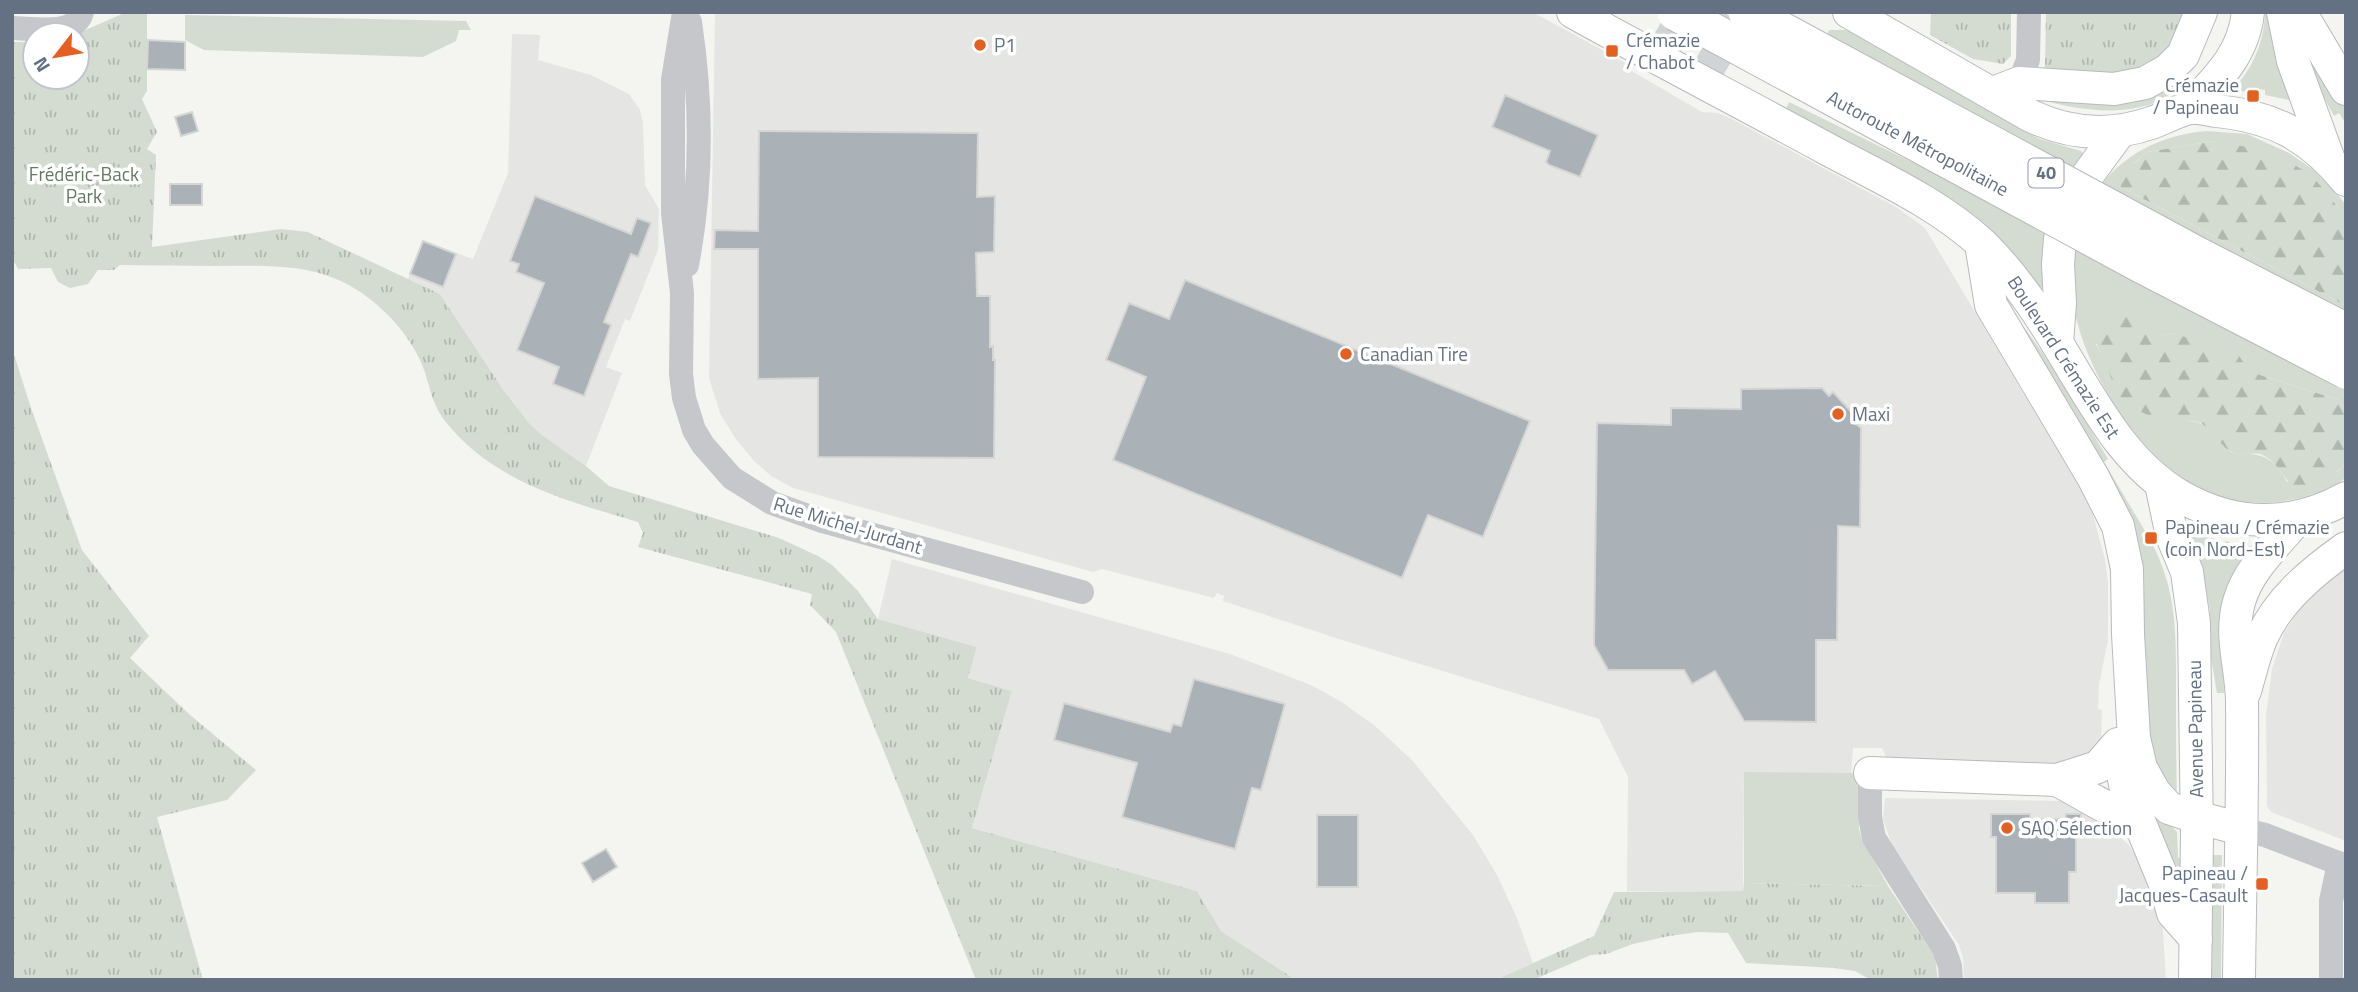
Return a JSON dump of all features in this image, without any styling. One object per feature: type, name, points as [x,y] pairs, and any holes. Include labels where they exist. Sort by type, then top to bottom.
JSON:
[{"type":"highway","name":"Autoroute Métropolitaine","points":[[1658,12],[1689,19],[2141,264],[2346,370]]},
{"type":"highway","name":"Autoroute Métropolitaine","points":[[1747,12],[2196,255],[2346,332]]},
{"type":"main road","name":"Boulevard Crémazie Est","points":[[1573,12],[1703,77],[1950,219],[2001,263],[2057,343],[2108,426],[2132,457],[2161,484],[2193,503],[2240,520],[2275,521],[2300,516],[2346,498]]},
{"type":"main road","points":[[1849,12],[2006,88],[2031,116],[2057,127],[2096,132],[2120,131],[2190,108],[2240,114],[2266,120],[2293,133],[2337,170]]},
{"type":"main road","points":[[2006,88],[2114,89],[2145,83],[2163,74],[2179,60],[2201,12]]},
{"type":"main road","points":[[2190,108],[2234,57],[2241,43],[2248,12]]},
{"type":"main road","points":[[2283,12],[2293,61],[2337,170]]},
{"type":"main road","points":[[2300,12],[2346,89]]},
{"type":"main road","points":[[2087,176],[2120,131]]},
{"type":"main road","points":[[2057,343],[2060,239]]},
{"type":"main road","points":[[1981,244],[1991,305],[2116,519],[2127,569],[2134,738],[2141,768],[2147,781],[2164,803],[2174,810],[2241,829]]},
{"type":"main road","name":"Avenue Papineau","points":[[2161,484],[2172,536],[2187,572],[2192,601],[2196,817],[2195,980]]},
{"type":"main road","points":[[2239,980],[2242,699],[2234,634],[2240,599],[2257,568],[2300,516]]},
{"type":"main road","points":[[2242,699],[2262,638],[2277,613],[2304,579],[2346,548]]},
{"type":"main road","points":[[2128,634],[2118,699],[2118,744],[2126,789],[2165,884],[2173,913],[2196,939]]},
{"type":"main road","points":[[1870,773],[2057,780],[2098,767],[2118,744]]},
{"type":"main road","points":[[2057,780],[2116,814],[2138,821]]},
{"type":"street","points":[[12,28],[68,28],[79,22],[82,12]]},
{"type":"street","name":"Rue Michel-Jurdant","points":[[686,12],[673,80],[673,213],[682,293],[681,374],[688,414],[694,430],[711,457],[743,487],[772,503],[822,521],[1082,592]]},
{"type":"street","points":[[2006,88],[2028,60],[2029,12]]},
{"type":"street","points":[[1870,773],[1870,817],[1874,838],[1944,949],[1950,966],[1951,980]]},
{"type":"street","points":[[2241,829],[2265,835],[2343,865],[2331,901],[2331,980]]},
{"type":"shaded area","points":[[715,12],[1532,12],[1626,63],[1630,70],[1702,112],[1718,113],[1730,118],[1896,207],[1925,228],[2082,492],[2093,515],[2105,559],[2108,583],[2108,640],[2099,685],[2098,709],[2102,710],[2101,748],[2077,764],[2025,764],[1887,759],[1882,748],[1853,748],[1851,774],[1744,772],[1743,891],[1627,891],[1628,777],[1599,719],[1223,601],[1224,596],[1217,593],[1214,598],[1102,569],[1093,572],[793,488],[771,476],[735,438],[720,413],[709,378]]},
{"type":"shaded area","points":[[512,34],[540,35],[538,60],[591,75],[629,94],[640,110],[643,122],[645,185],[659,209],[658,250],[630,321],[625,319],[606,367],[622,373],[586,466],[529,423],[504,391],[440,294],[408,279],[423,241],[473,259],[508,173]]},
{"type":"shaded area","points":[[892,559],[1230,654],[1311,685],[1340,701],[1374,725],[1412,760],[1473,835],[1497,875],[1533,963],[1495,980],[1296,980],[1221,931],[1197,891],[972,828],[1012,691],[968,678],[977,647],[878,619]]},
{"type":"shaded area","points":[[2346,564],[2346,841],[2271,812],[2267,806],[2266,716],[2272,669],[2284,633],[2306,599]]},
{"type":"shaded area","points":[[1885,798],[2061,801],[2102,821],[2128,844],[2137,857],[2162,918],[2166,980],[1964,980],[1963,958],[1959,945],[1892,845],[1883,819]]},
{"type":"green space","points":[[1931,12],[2011,12],[2011,56],[2003,64],[1973,59],[1930,35]]},
{"type":"green space","points":[[2046,12],[2184,12],[2171,43],[2160,56],[2146,65],[2130,70],[2095,73],[2043,70]]},
{"type":"green space","points":[[2265,12],[2270,12],[2294,99],[2265,95],[2265,90],[2254,88],[2253,92],[2234,88],[2257,53]]},
{"type":"green space","name":"Frédéric-Back Park","points":[[122,14],[147,14],[147,91],[142,99],[157,132],[147,149],[156,155],[152,247],[281,229],[308,232],[440,294],[504,391],[529,423],[609,486],[779,538],[832,565],[858,591],[878,619],[977,647],[968,678],[1012,691],[972,828],[1197,891],[1221,931],[1296,980],[976,980],[836,632],[810,605],[812,594],[638,547],[643,533],[638,522],[558,497],[485,460],[445,421],[433,398],[419,358],[395,322],[361,292],[336,279],[307,270],[276,266],[120,265],[114,270],[98,270],[88,284],[70,288],[58,282],[51,268],[18,269],[12,258],[12,42],[21,42],[21,91],[91,91],[91,28]]},
{"type":"green space","points":[[185,15],[466,21],[471,30],[459,30],[456,41],[423,57],[204,50],[185,40]]},
{"type":"green space","points":[[1846,27],[1965,92],[2022,130],[2084,154],[2074,169],[1827,35],[1829,30],[1845,30]]},
{"type":"green space","points":[[2299,36],[2346,108],[2346,124],[2339,113],[2334,116],[2316,83]]},
{"type":"green space","points":[[2163,87],[2169,97],[2153,104],[2120,110],[2071,107],[2038,99]]},
{"type":"green space","points":[[1789,102],[1973,192],[2045,231],[2042,253],[2044,287],[2040,288],[2010,251],[1785,111]]},
{"type":"green space","points":[[2207,131],[2247,134],[2289,153],[2311,168],[2333,189],[2346,205],[2346,218],[2214,141],[2147,152],[2134,163],[2119,186],[2346,306],[2346,313],[2102,184],[2124,162],[2149,146],[2177,136]]},
{"type":"green space","points":[[2214,141],[2251,148],[2285,160],[2307,173],[2326,192],[2346,218],[2346,306],[2119,186],[2123,173],[2147,152]]},
{"type":"green space","points":[[2075,247],[2346,390],[2346,409],[2339,400],[2260,375],[2207,346],[2173,333],[2096,344],[2105,361],[2169,422],[2190,421],[2208,427],[2231,452],[2267,459],[2276,466],[2287,482],[2338,471],[2346,463],[2346,478],[2311,495],[2292,500],[2253,503],[2215,495],[2172,471],[2128,424],[2093,365],[2073,303],[2070,274]]},
{"type":"green space","points":[[2003,298],[2055,370],[2108,459],[2104,462],[2145,531],[2141,534],[2146,543],[2150,540],[2166,577],[2175,633],[2177,800],[2146,762],[2141,595]]},
{"type":"green space","points":[[2115,315],[2127,316],[2151,336],[2173,333],[2238,354],[2245,365],[2260,375],[2339,400],[2346,409],[2346,463],[2322,480],[2294,488],[2266,457],[2260,454],[2233,453],[2202,424],[2166,421],[2132,406],[2122,399],[2116,390],[2096,340],[2101,320]]},
{"type":"green space","points":[[12,348],[82,550],[149,636],[130,658],[189,714],[256,770],[227,800],[157,817],[203,980],[12,980]]},
{"type":"green space","points":[[2195,534],[2215,539],[2214,544],[2224,546],[2225,541],[2260,548],[2223,646],[2224,693],[2217,693],[2210,652],[2210,611],[2206,588],[2202,570],[2188,536]]},
{"type":"green space","points":[[1744,772],[1853,773],[1858,785],[1859,829],[1862,839],[1888,886],[1744,883]]},
{"type":"green space","points":[[2142,797],[2177,832],[2178,858],[2183,858],[2183,910]]},
{"type":"green space","points":[[2210,855],[2222,855],[2221,980],[2208,980]]},
{"type":"green space","points":[[1744,883],[1888,886],[1935,957],[1938,980],[1871,980],[1855,971],[1834,968],[1746,963],[1728,933],[1698,932],[1669,936],[1633,944],[1606,954],[1591,955],[1533,980],[1495,980],[1594,936],[1614,892],[1743,891]]},
{"type":"building","points":[[148,40],[185,42],[185,70],[147,69]]},
{"type":"building","points":[[1505,95],[1598,135],[1580,177],[1549,165],[1546,162],[1550,151],[1492,127]]},
{"type":"building","points":[[192,112],[198,131],[181,136],[175,117]]},
{"type":"building","points":[[759,131],[978,133],[977,197],[995,196],[994,252],[976,253],[977,296],[990,296],[990,347],[993,346],[995,360],[994,458],[818,457],[818,378],[758,379],[758,249],[714,249],[715,230],[758,231]]},
{"type":"building","points":[[170,184],[202,184],[202,205],[170,205]]},
{"type":"building","points":[[535,196],[631,234],[637,218],[651,223],[638,257],[631,254],[604,322],[611,325],[584,396],[553,384],[559,367],[517,350],[544,283],[516,272],[519,264],[510,261]]},
{"type":"building","points":[[423,241],[456,254],[443,287],[410,274]]},
{"type":"building","points":[[1185,280],[1530,421],[1483,537],[1428,515],[1402,578],[1113,460],[1146,377],[1106,360],[1129,303],[1169,319]]},
{"type":"building","points":[[1822,388],[1829,396],[1833,392],[1857,418],[1854,422],[1861,428],[1860,527],[1838,526],[1837,640],[1816,640],[1816,722],[1744,721],[1715,671],[1692,684],[1684,670],[1608,670],[1594,645],[1597,423],[1671,425],[1671,408],[1741,409],[1741,389]]},
{"type":"building","points":[[1194,679],[1285,704],[1261,790],[1252,788],[1235,849],[1122,817],[1137,763],[1054,740],[1064,703],[1170,732],[1173,724],[1181,726]]},
{"type":"building","points":[[1991,814],[2030,814],[2030,819],[2065,819],[2066,814],[2081,814],[2081,835],[2076,835],[2076,872],[2069,872],[2069,903],[2035,903],[2035,893],[1996,893],[1996,837],[1991,837]]},
{"type":"building","points":[[1317,815],[1358,815],[1358,887],[1317,887]]},
{"type":"building","points":[[606,849],[617,867],[593,882],[582,863]]},
{"type":"tunnel","points":[[1664,50],[1685,12]]},
{"type":"tunnel","points":[[1706,73],[1737,20]]},
{"type":"place","name":"P1","points":[[980,45]]},
{"type":"place","name":"Crémazie / Chabot","points":[[1612,51]]},
{"type":"place","name":"Crémazie / Papineau","points":[[2253,96]]},
{"type":"place","name":"Canadian Tire","points":[[1346,354]]},
{"type":"place","name":"Maxi","points":[[1838,414]]},
{"type":"place","name":"Papineau / Crémazie (coin Nord-Est)","points":[[2151,538]]},
{"type":"place","name":"SAQ Sélection","points":[[2007,828]]},
{"type":"place","name":"Papineau / Jacques-Casault","points":[[2262,884]]}]
